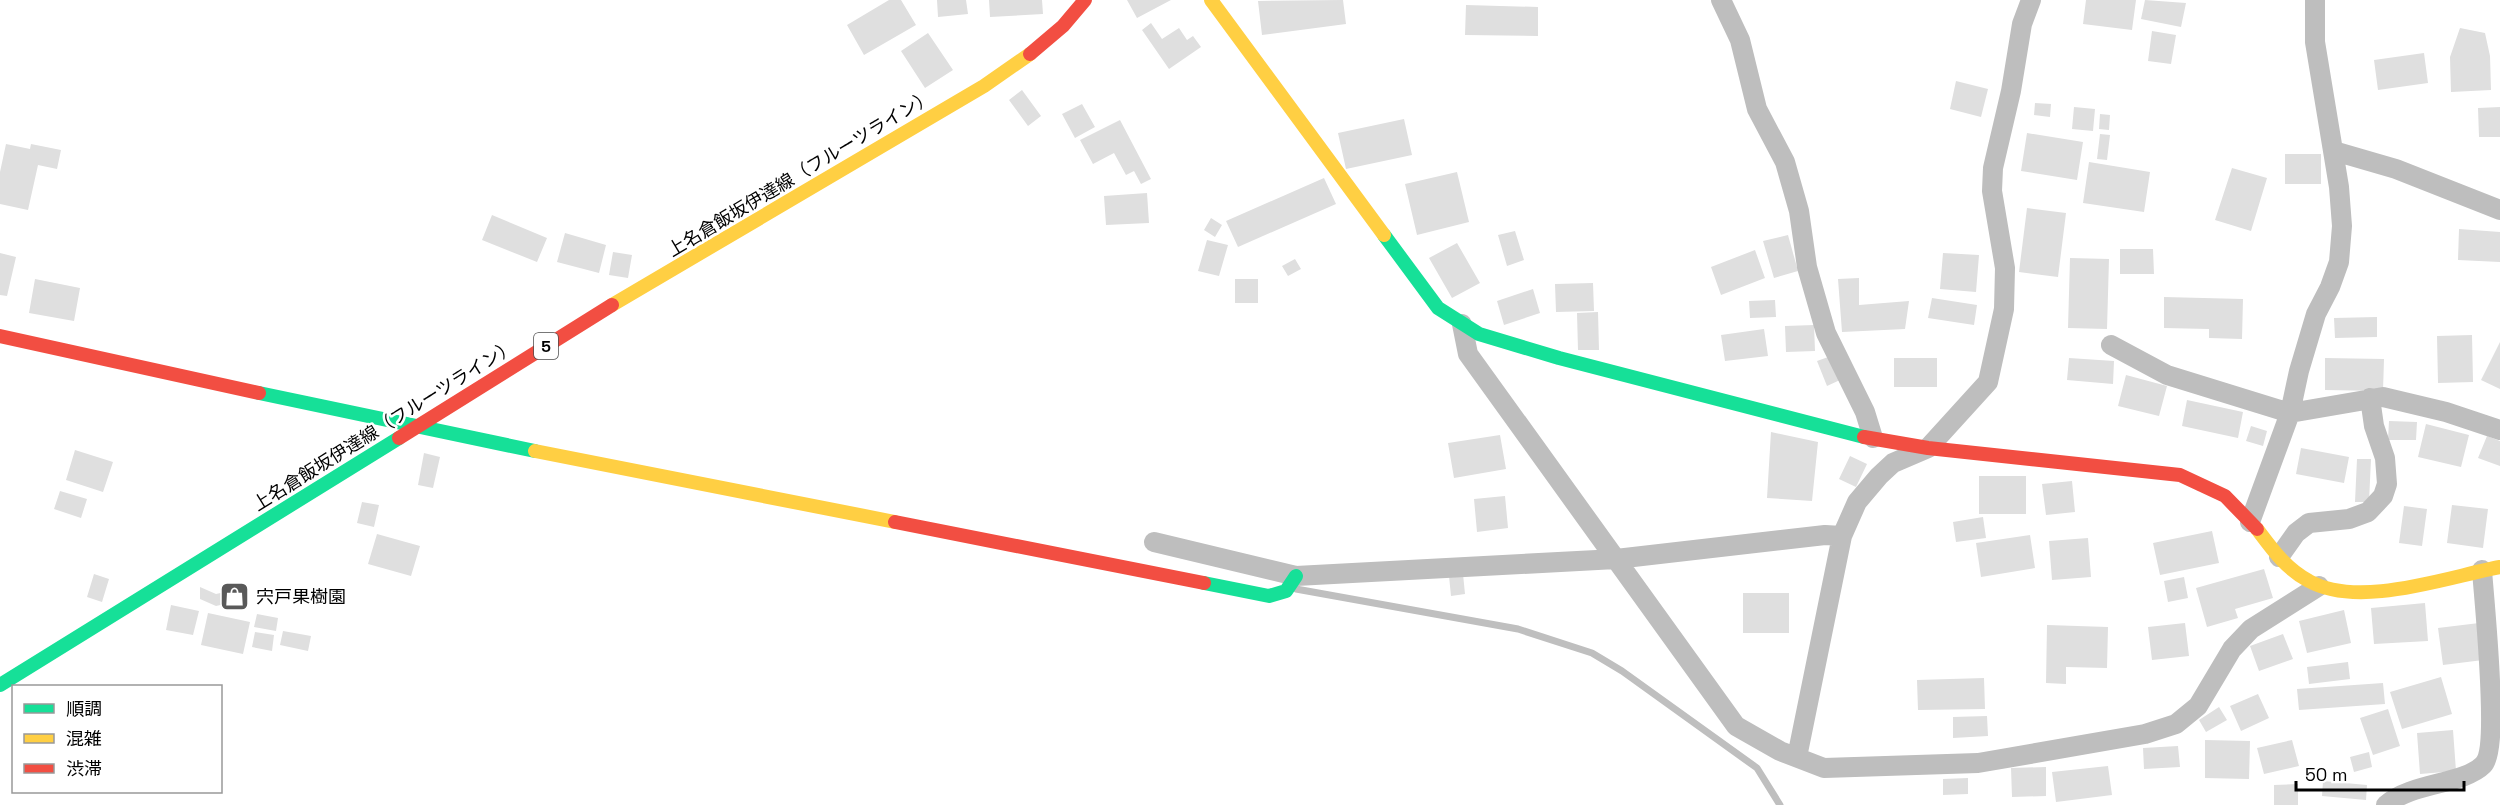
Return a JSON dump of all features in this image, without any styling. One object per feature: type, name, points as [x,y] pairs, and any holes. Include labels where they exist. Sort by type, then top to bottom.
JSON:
[{"type":"street","name":"上名倉飯坂伊達線（フルーツライン）","points":[[0,685],[601,312],[984,86],[1037,52],[1070,20],[1085,0]]},
{"type":"street","points":[[1210,0],[1438,308],[1479,334],[1559,358],[1873,438],[1928,448],[2180,475],[2205,484],[2227,498],[2290,569],[2319,585],[2343,591],[2381,590],[2491,568],[2488,756],[2482,766],[2460,776],[2398,794],[2386,805]]},
{"type":"street","points":[[1721,0],[1740,40],[1757,109],[1785,162],[1799,211],[1807,267],[1826,333],[1865,412],[1873,438]]},
{"type":"street","points":[[1797,757],[1842,536],[1857,502],[1893,463],[1928,448],[1988,382],[2004,309],[2005,268],[1992,191],[1993,168],[2011,91],[2022,24],[2031,0]]},
{"type":"street","points":[[2250,522],[2290,413],[2299,371],[2316,314],[2339,262],[2342,226],[2334,151],[2315,42],[2315,0]]},
{"type":"street","points":[[2334,151],[2396,169],[2500,210]]},
{"type":"street","points":[[1462,324],[1468,354],[1736,726],[1824,768],[1978,763],[2145,734],[2176,724],[2198,706],[2232,649],[2252,629],[2319,585]]},
{"type":"street","points":[[0,336],[415,428],[1269,596],[1286,591],[1296,576]]},
{"type":"street","points":[[2111,345],[2167,375],[2290,413],[2383,397],[2446,412],[2500,430]]},
{"type":"street","points":[[2279,557],[2296,533],[2309,522],[2359,516],[2368,512],[2383,496],[2387,484],[2385,458],[2374,426],[2370,398]]},
{"type":"street","points":[[1154,542],[1296,576],[1616,559],[1825,535],[1842,536]]},
{"type":"building","points":[[889,0],[901,0],[916,25],[864,55],[847,25]]},
{"type":"building","points":[[937,0],[966,0],[968,14],[938,17]]},
{"type":"building","points":[[989,0],[1042,0],[1043,14],[990,17]]},
{"type":"building","points":[[1127,0],[1171,0],[1137,18]]},
{"type":"building","points":[[1343,0],[1346,24],[1262,35],[1258,1]]},
{"type":"building","points":[[2086,0],[2136,0],[2132,30],[2083,24]]},
{"type":"building","points":[[2145,0],[2186,3],[2181,27],[2141,19]]},
{"type":"building","points":[[1466,5],[1538,7],[1538,36],[1465,35]]},
{"type":"building","points":[[1151,23],[1162,39],[1179,28],[1187,40],[1193,36],[1201,47],[1169,69],[1142,30]]},
{"type":"building","points":[[2460,28],[2485,33],[2490,56],[2491,90],[2451,92],[2450,57]]},
{"type":"building","points":[[2152,31],[2176,35],[2171,64],[2148,61]]},
{"type":"building","points":[[928,33],[953,70],[925,88],[901,51]]},
{"type":"building","points":[[2424,53],[2428,83],[2378,90],[2374,60]]},
{"type":"building","points":[[1956,81],[1988,89],[1981,117],[1950,109]]},
{"type":"building","points":[[1022,90],[1041,116],[1028,126],[1009,100]]},
{"type":"building","points":[[2035,103],[2051,104],[2050,117],[2034,115]]},
{"type":"building","points":[[1082,104],[1095,127],[1075,138],[1062,114]]},
{"type":"building","points":[[2074,107],[2095,109],[2093,131],[2072,129]]},
{"type":"building","points":[[2500,107],[2500,137],[2479,137],[2478,108]]},
{"type":"building","points":[[2100,114],[2110,115],[2109,130],[2099,129]]},
{"type":"building","points":[[1404,119],[1412,155],[1346,169],[1338,133]]},
{"type":"building","points":[[1120,120],[1151,179],[1141,184],[1134,171],[1126,175],[1114,153],[1093,164],[1080,140]]},
{"type":"building","points":[[2027,133],[2083,142],[2077,180],[2021,171]]},
{"type":"building","points":[[2100,134],[2110,135],[2107,160],[2097,159]]},
{"type":"building","points":[[6,144],[30,149],[31,144],[61,150],[57,169],[38,165],[28,210],[0,204],[0,172]]},
{"type":"building","points":[[2285,154],[2321,154],[2321,184],[2285,184]]},
{"type":"building","points":[[2089,162],[2150,172],[2144,212],[2083,203]]},
{"type":"building","points":[[2232,168],[2267,178],[2251,231],[2215,220]]},
{"type":"building","points":[[1457,172],[1469,222],[1417,235],[1405,184]]},
{"type":"building","points":[[1324,178],[1336,204],[1238,247],[1226,221]]},
{"type":"building","points":[[1147,193],[1149,223],[1106,225],[1104,196]]},
{"type":"building","points":[[2027,208],[2066,213],[2058,277],[2019,272]]},
{"type":"building","points":[[492,215],[547,238],[537,262],[482,240]]},
{"type":"building","points":[[1211,218],[1222,225],[1215,237],[1204,230]]},
{"type":"building","points":[[2459,229],[2500,232],[2500,262],[2458,260]]},
{"type":"building","points":[[1515,231],[1524,260],[1507,266],[1498,235]]},
{"type":"building","points":[[565,233],[606,245],[599,273],[557,262]]},
{"type":"building","points":[[1788,235],[1798,271],[1774,278],[1763,241]]},
{"type":"building","points":[[1207,240],[1228,245],[1219,276],[1198,271]]},
{"type":"building","points":[[1457,243],[1480,283],[1452,298],[1429,258]]},
{"type":"building","points":[[2120,249],[2153,249],[2154,274],[2120,274]]},
{"type":"building","points":[[1755,250],[1765,278],[1721,295],[1711,267]]},
{"type":"building","points":[[613,252],[632,255],[628,278],[609,275]]},
{"type":"building","points":[[0,253],[16,257],[7,296],[0,295]]},
{"type":"building","points":[[1943,253],[1979,255],[1976,292],[1940,289]]},
{"type":"building","points":[[2070,258],[2109,259],[2107,329],[2068,328]]},
{"type":"building","points":[[1295,259],[1301,269],[1288,276],[1282,266]]},
{"type":"building","points":[[1859,278],[1859,305],[1909,301],[1905,329],[1842,332],[1838,279]]},
{"type":"building","points":[[35,279],[80,288],[74,321],[29,313]]},
{"type":"building","points":[[1235,279],[1258,279],[1258,303],[1235,303]]},
{"type":"building","points":[[1593,283],[1594,311],[1556,312],[1555,284]]},
{"type":"building","points":[[1533,289],[1540,313],[1504,325],[1497,301]]},
{"type":"building","points":[[2164,297],[2243,299],[2242,339],[2209,338],[2209,329],[2164,328]]},
{"type":"building","points":[[1932,298],[1977,305],[1974,325],[1928,318]]},
{"type":"building","points":[[1775,300],[1776,317],[1750,318],[1749,301]]},
{"type":"building","points":[[1598,312],[1599,350],[1578,350],[1577,313]]},
{"type":"building","points":[[2377,317],[2377,337],[2335,338],[2334,318]]},
{"type":"building","points":[[1814,325],[1815,351],[1786,352],[1785,326]]},
{"type":"building","points":[[1764,329],[1768,356],[1725,361],[1721,335]]},
{"type":"building","points":[[2472,335],[2473,382],[2438,383],[2437,336]]},
{"type":"building","points":[[2500,342],[2500,389],[2481,380]]},
{"type":"building","points":[[1831,356],[1840,380],[1827,386],[1817,361]]},
{"type":"building","points":[[1894,358],[1937,358],[1937,387],[1894,387]]},
{"type":"building","points":[[2069,358],[2114,361],[2113,384],[2067,380]]},
{"type":"building","points":[[2325,358],[2384,359],[2383,391],[2325,390]]},
{"type":"building","points":[[2126,375],[2167,386],[2159,416],[2118,406]]},
{"type":"building","points":[[2187,400],[2243,412],[2238,438],[2182,426]]},
{"type":"building","points":[[2389,421],[2417,422],[2416,440],[2388,440]]},
{"type":"building","points":[[2426,424],[2469,435],[2461,467],[2418,457]]},
{"type":"building","points":[[2251,426],[2267,431],[2263,446],[2246,441]]},
{"type":"building","points":[[1771,432],[1818,442],[1812,501],[1767,498]]},
{"type":"building","points":[[1500,435],[1506,469],[1454,478],[1448,443]]},
{"type":"building","points":[[2487,436],[2500,441],[2500,466],[2478,458]]},
{"type":"building","points":[[2301,448],[2349,457],[2344,483],[2296,474]]},
{"type":"building","points":[[75,450],[113,462],[103,492],[66,480]]},
{"type":"building","points":[[424,453],[440,457],[433,488],[418,485]]},
{"type":"building","points":[[1850,456],[1867,464],[1856,487],[1839,479]]},
{"type":"building","points":[[2357,459],[2371,459],[2369,502],[2355,502]]},
{"type":"building","points":[[1979,476],[2026,476],[2026,514],[1979,514]]},
{"type":"building","points":[[2072,481],[2075,512],[2046,515],[2042,484]]},
{"type":"building","points":[[60,491],[87,499],[81,518],[54,509]]},
{"type":"building","points":[[1505,496],[1508,528],[1477,532],[1474,499]]},
{"type":"building","points":[[362,502],[379,505],[374,527],[357,523]]},
{"type":"building","points":[[2452,505],[2488,509],[2483,548],[2447,543]]},
{"type":"building","points":[[2404,506],[2427,509],[2422,546],[2399,543]]},
{"type":"building","points":[[1983,517],[1986,538],[1956,542],[1953,522]]},
{"type":"building","points":[[2212,531],[2219,563],[2160,575],[2153,543]]},
{"type":"building","points":[[377,534],[420,546],[411,576],[368,564]]},
{"type":"building","points":[[2030,535],[2035,568],[1981,577],[1976,543]]},
{"type":"building","points":[[2088,538],[2091,577],[2052,580],[2049,541]]},
{"type":"building","points":[[2264,569],[2273,598],[2235,609],[2238,618],[2207,627],[2196,588]]},
{"type":"building","points":[[94,574],[109,579],[102,602],[87,597]]},
{"type":"building","points":[[1463,574],[1465,594],[1451,596],[1449,576]]},
{"type":"building","points":[[2184,577],[2188,598],[2168,602],[2164,581]]},
{"type":"building","points":[[200,587],[216,594],[247,587],[247,599],[216,606],[200,599]]},
{"type":"building","points":[[1743,593],[1789,593],[1789,633],[1743,633]]},
{"type":"building","points":[[2425,603],[2428,641],[2374,644],[2371,608]]},
{"type":"building","points":[[171,605],[199,611],[193,635],[166,630]]},
{"type":"building","points":[[2344,610],[2351,643],[2307,653],[2299,621]]},
{"type":"building","points":[[208,613],[250,622],[243,654],[201,645]]},
{"type":"building","points":[[257,614],[278,618],[276,631],[254,627]]},
{"type":"building","points":[[2185,623],[2189,656],[2152,660],[2148,627]]},
{"type":"building","points":[[2479,623],[2483,660],[2443,665],[2438,628]]},
{"type":"building","points":[[2047,625],[2108,627],[2107,668],[2066,667],[2066,684],[2046,683]]},
{"type":"building","points":[[283,631],[311,636],[308,651],[280,645]]},
{"type":"building","points":[[255,632],[274,635],[272,651],[252,647]]},
{"type":"building","points":[[2283,634],[2293,659],[2259,671],[2250,646]]},
{"type":"building","points":[[2348,662],[2350,679],[2309,684],[2307,667]]},
{"type":"building","points":[[2441,677],[2452,714],[2402,729],[2390,692]]},
{"type":"building","points":[[1984,678],[1985,709],[1918,710],[1917,680]]},
{"type":"building","points":[[2383,683],[2385,704],[2299,710],[2297,689]]},
{"type":"building","points":[[2258,694],[2269,718],[2241,731],[2230,706]]},
{"type":"building","points":[[2219,707],[2227,720],[2206,732],[2199,720]]},
{"type":"building","points":[[2388,709],[2400,746],[2373,755],[2360,718]]},
{"type":"building","points":[[1987,716],[1988,736],[1953,738],[1953,717]]},
{"type":"building","points":[[2453,730],[2456,771],[2420,774],[2417,733]]},
{"type":"building","points":[[2205,740],[2250,741],[2249,779],[2205,778]]},
{"type":"building","points":[[2292,740],[2299,766],[2264,774],[2257,748]]},
{"type":"building","points":[[2178,746],[2180,767],[2144,769],[2143,748]]},
{"type":"building","points":[[2369,752],[2372,767],[2354,772],[2350,757]]},
{"type":"building","points":[[2108,766],[2112,795],[2056,802],[2052,772]]},
{"type":"building","points":[[2046,767],[2046,796],[2012,797],[2011,768]]},
{"type":"building","points":[[1968,778],[1968,794],[1943,795],[1943,779]]},
{"type":"building","points":[[2323,781],[2367,785],[2366,800],[2322,796]]},
{"type":"building","points":[[2298,784],[2298,805],[2274,805],[2274,785]]},
{"type":"waterway","points":[[1296,589],[1518,629],[1592,653],[1622,671],[1757,768],[1780,805]]},
{"type":"traffic: fast","points":[[1384,235],[1438,308],[1479,334],[1559,358],[1864,437]]},
{"type":"traffic: fast","points":[[259,393],[535,451]]},
{"type":"traffic: fast","points":[[0,685],[399,438]]},
{"type":"traffic: fast","points":[[1204,583],[1269,596],[1286,591],[1296,576]]},
{"type":"traffic: slow","points":[[1211,0],[1384,235]]},
{"type":"traffic: slow","points":[[612,305],[984,86],[1030,54]]},
{"type":"traffic: slow","points":[[535,451],[895,522]]},
{"type":"traffic: slow","points":[[2257,529],[2293,571],[2329,589],[2377,592],[2500,567]]},
{"type":"traffic: jam","points":[[1030,54],[1063,26],[1085,0]]},
{"type":"traffic: jam","points":[[399,438],[612,305]]},
{"type":"traffic: jam","points":[[0,336],[259,393]]},
{"type":"traffic: jam","points":[[1864,437],[1928,448],[2180,475],[2225,496],[2257,529]]},
{"type":"traffic: jam","points":[[895,522],[1204,583]]},
{"type":"place","name":"宍戸果樹園","points":[[235,596]]}]
